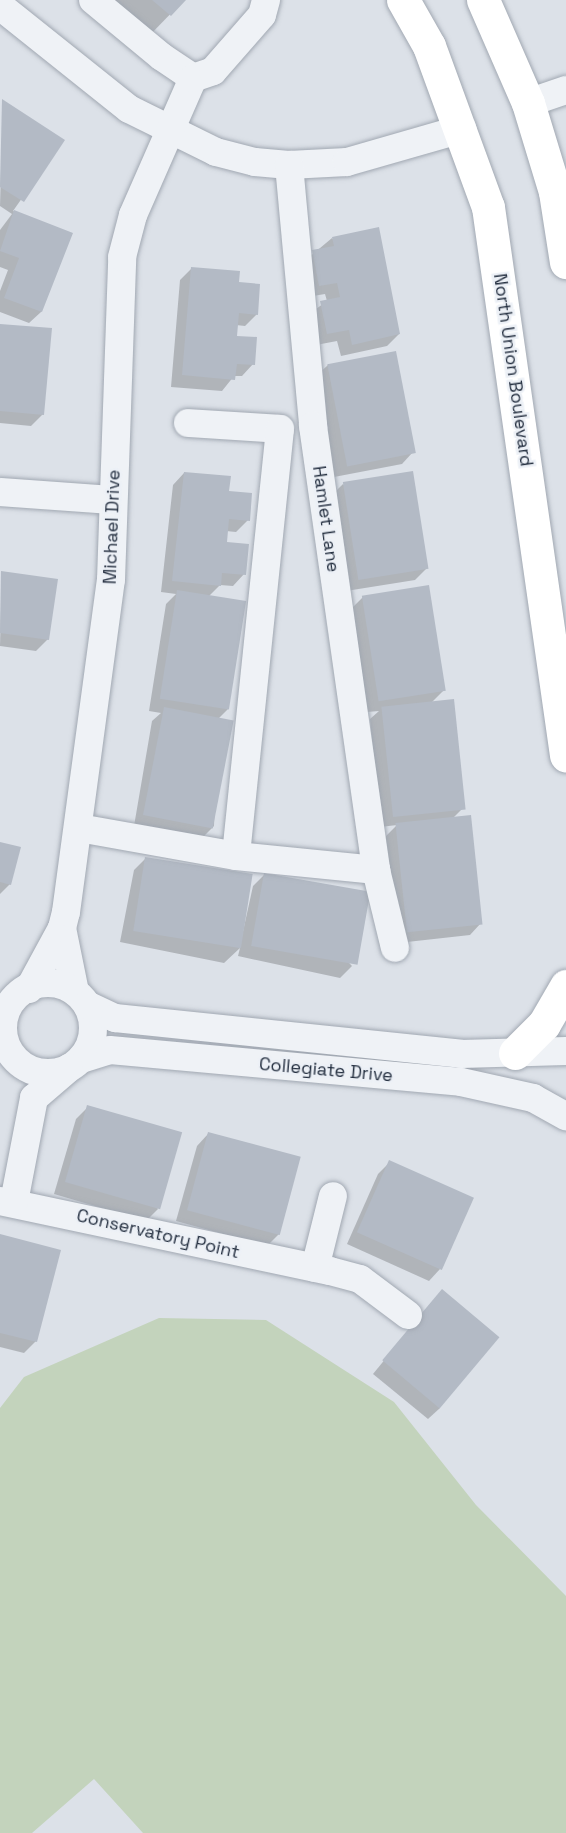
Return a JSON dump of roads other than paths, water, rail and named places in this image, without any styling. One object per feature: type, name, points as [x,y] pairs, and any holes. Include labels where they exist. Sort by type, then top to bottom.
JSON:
[{"type":"main road","name":"North Union Boulevard","points":[[403,0],[429,46],[462,129],[488,207],[501,284],[566,755]]},
{"type":"main road","points":[[483,0],[528,103],[555,192],[566,262]]},
{"type":"main road","points":[[515,1053],[544,1024],[566,986]]},
{"type":"street","points":[[93,0],[162,57],[193,78],[213,71],[262,15],[266,0]]},
{"type":"street","points":[[0,6],[96,86],[168,131],[216,152],[255,162],[290,165],[347,162],[462,129]]},
{"type":"street","name":"Michael Drive","points":[[14,998],[62,928],[79,828],[111,579],[122,257],[133,215],[193,78]]},
{"type":"street","points":[[528,103],[566,90]]},
{"type":"street","name":"Hamlet Lane","points":[[290,165],[313,426],[376,870],[396,948]]},
{"type":"street","points":[[188,423],[280,429],[313,426]]},
{"type":"street","points":[[236,856],[280,429]]},
{"type":"street","points":[[0,492],[112,500]]},
{"type":"street","points":[[79,828],[236,856],[376,870]]},
{"type":"street","name":"Michael Drive","points":[[62,928],[81,998]]},
{"type":"street","points":[[7,1202],[34,1098],[75,1064],[93,1033],[81,998],[51,983],[14,998],[3,1031],[7,1049],[34,1098]]},
{"type":"street","name":"Collegiate Drive","points":[[81,998],[115,1018],[461,1054],[566,1051]]},
{"type":"street","points":[[7,1049],[40,1073],[75,1064]]},
{"type":"street","name":"Collegiate Drive","points":[[75,1064],[110,1050],[461,1082],[533,1098],[561,1110],[566,1116]]},
{"type":"street","points":[[315,1268],[333,1196]]},
{"type":"street","name":"Conservatory Point","points":[[7,1202],[360,1279],[408,1315]]}]
